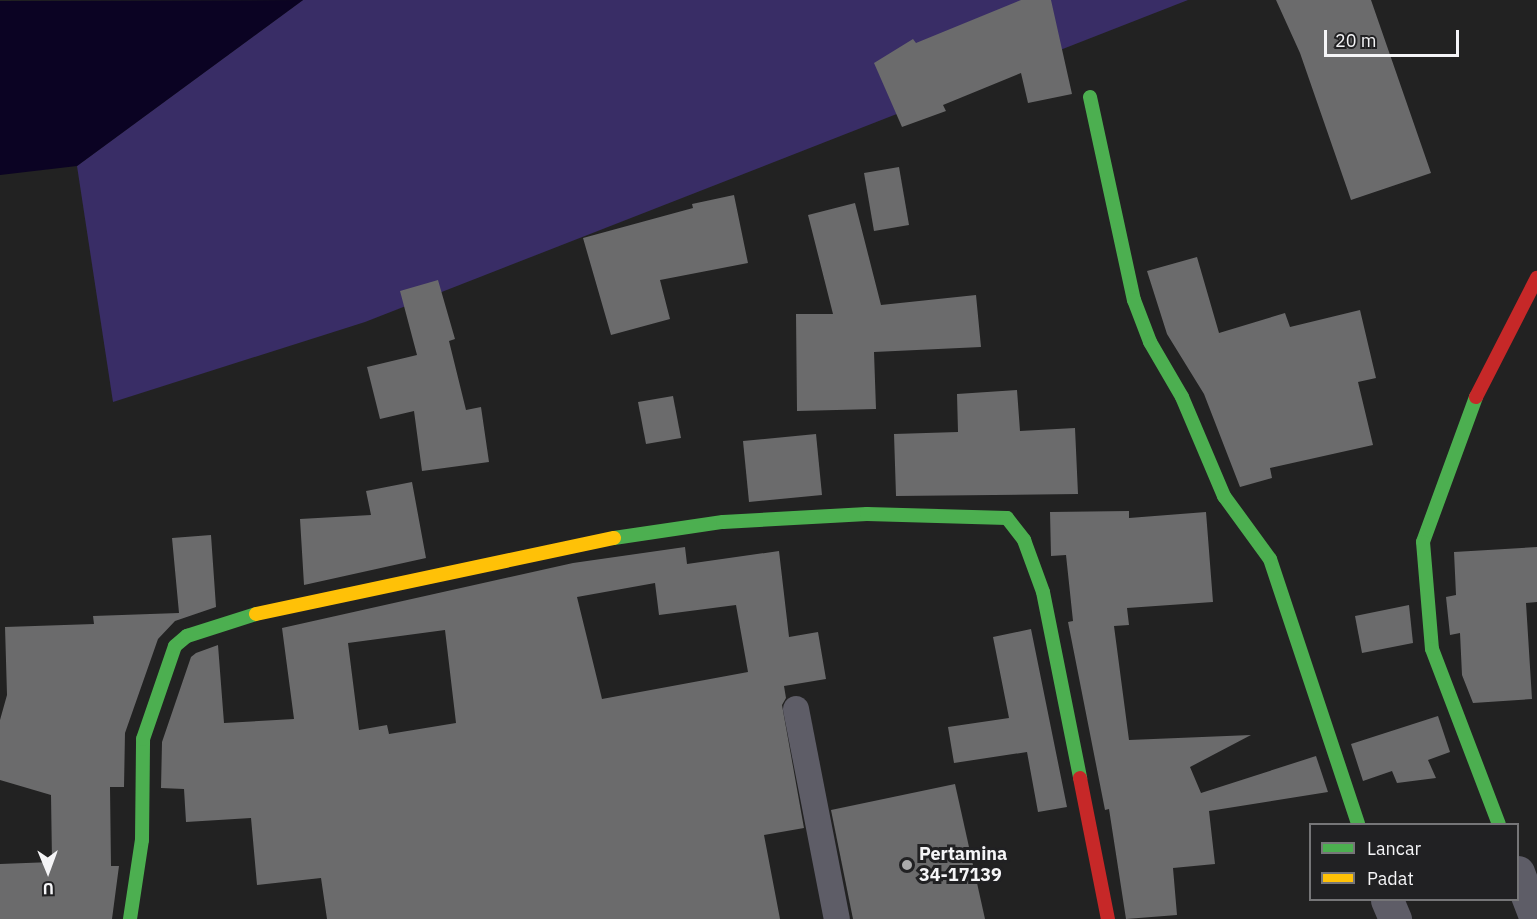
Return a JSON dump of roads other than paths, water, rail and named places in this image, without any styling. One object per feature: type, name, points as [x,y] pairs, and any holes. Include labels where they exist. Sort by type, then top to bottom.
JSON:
[{"type":"street","points":[[1089,97],[1142,321],[1182,397],[1224,496],[1270,558],[1357,823]]},
{"type":"street","points":[[1498,823],[1432,649],[1423,542],[1476,396],[1537,278]]},
{"type":"street","points":[[130,919],[142,840],[143,739],[175,646],[187,636],[243,617],[570,545],[723,522],[867,514],[1007,518],[1024,540],[1043,592],[1108,919]]},
{"type":"street","points":[[1519,875],[1536,919]]},
{"type":"street","points":[[1388,901],[1395,919]]},
{"type":"lane","points":[[796,709],[837,919]]},
{"type":"place","name":"Pertamina 34-17139","points":[[907,865]]}]
